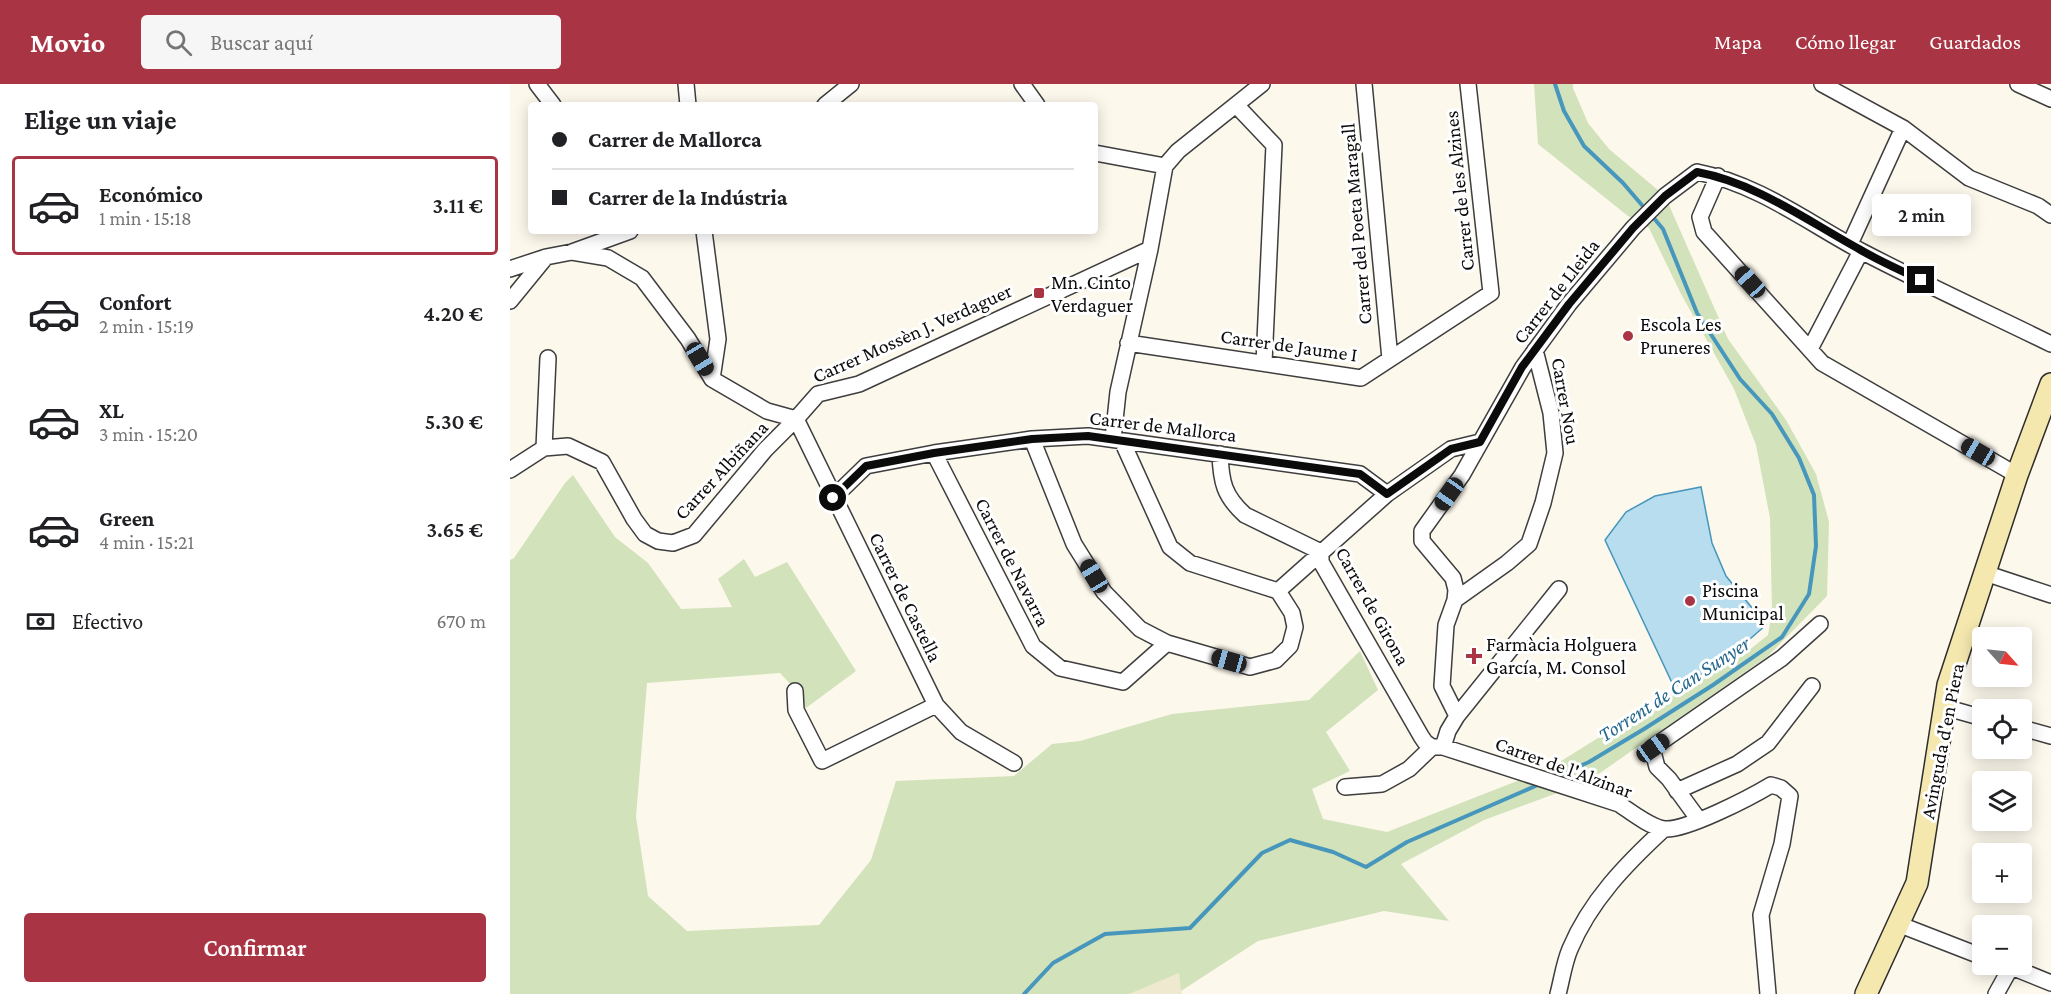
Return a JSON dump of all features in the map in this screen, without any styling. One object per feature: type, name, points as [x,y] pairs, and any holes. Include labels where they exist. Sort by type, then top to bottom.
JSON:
[{"type":"street","points":[[537,84],[551,102]]},
{"type":"street","points":[[686,84],[688,102]]},
{"type":"street","points":[[829,102],[851,84]]},
{"type":"street","points":[[1032,439],[1074,544],[1104,592],[1140,629],[1167,644],[1250,667],[1276,660],[1290,646],[1295,627],[1292,613],[1278,591],[1190,563],[1170,547],[1118,440],[1118,392],[1150,249],[1164,166],[1178,151],[1262,84]]},
{"type":"street","name":"Carrer del Poeta Maragall","points":[[1364,84],[1390,359]]},
{"type":"street","name":"Carrer de les Alzines","points":[[1468,84],[1491,293]]},
{"type":"street","points":[[1822,84],[1903,128],[1969,178],[2038,206],[2051,215]]},
{"type":"street","points":[[2018,84],[2051,99]]},
{"type":"street","points":[[1236,105],[1274,145],[1264,363]]},
{"type":"street","points":[[1810,349],[1855,248],[1903,128]]},
{"type":"street","points":[[1098,154],[1164,166]]},
{"type":"street","name":"Carrer de Lleida","points":[[1455,600],[1456,590],[1453,578],[1422,541],[1422,531],[1462,475],[1522,367],[1569,304],[1633,228],[1665,196],[1697,172],[1718,176]]},
{"type":"street","points":[[2017,475],[1822,363],[1704,232],[1700,217],[1718,176],[1757,191],[1855,248],[2051,344]]},
{"type":"street","points":[[510,269],[546,257],[572,252],[622,234]]},
{"type":"street","points":[[704,234],[718,339],[712,379]]},
{"type":"street","name":"Carrer Mossèn J. Verdaguer","points":[[796,419],[818,394],[859,384],[1150,249]]},
{"type":"street","points":[[572,252],[608,258],[642,278],[688,339],[712,379],[767,411],[796,419]]},
{"type":"street","points":[[510,301],[546,257]]},
{"type":"street","name":"Carrer de Jaume I","points":[[1128,343],[1361,378],[1491,293]]},
{"type":"street","name":"Carrer Nou","points":[[1455,600],[1507,563],[1529,544],[1543,503],[1555,453],[1551,413],[1535,350]]},
{"type":"street","points":[[510,470],[544,448],[549,358]]},
{"type":"street","name":"Avinguda d'en Piera","points":[[1866,994],[1917,883],[1948,685],[2017,475],[2051,384]]},
{"type":"street","name":"Carrer Albiñana","points":[[544,448],[568,446],[602,462],[645,534],[658,542],[673,543],[694,535],[765,450],[796,419]]},
{"type":"street","name":"Carrer de Castella","points":[[796,419],[936,705],[961,732],[1014,762]]},
{"type":"street","name":"Carrer de Mallorca","points":[[833,498],[866,466],[934,453],[1032,439],[1088,436],[1360,474],[1387,494]]},
{"type":"street","points":[[1278,591],[1387,494],[1451,449],[1480,442]]},
{"type":"street","name":"Carrer de Navarra","points":[[934,453],[1033,646],[1060,668],[1124,682],[1167,644]]},
{"type":"street","name":"Carrer de Girona","points":[[1220,454],[1221,474],[1227,495],[1235,506],[1245,515],[1321,552],[1321,562],[1421,736],[1425,742],[1437,747]]},
{"type":"street","points":[[1985,573],[2051,595]]},
{"type":"street","points":[[1345,787],[1382,784],[1409,769],[1437,747],[1457,716],[1559,589]]},
{"type":"street","points":[[1455,600],[1446,625],[1442,686],[1457,716]]},
{"type":"street","points":[[1699,820],[1670,779],[1657,767],[1653,748],[1782,658],[1820,624]]},
{"type":"street","points":[[1677,791],[1737,764],[1768,743],[1812,686]]},
{"type":"street","points":[[795,691],[796,710],[822,761],[936,705]]},
{"type":"street","points":[[1944,707],[1972,715]]},
{"type":"street","points":[[2032,731],[2051,736]]},
{"type":"street","name":"Carrer de l'Alzinar","points":[[1437,747],[1619,804],[1644,821],[1664,829]]},
{"type":"street","points":[[1558,994],[1570,950],[1593,904],[1637,853],[1664,829],[1699,820],[1747,799],[1771,785],[1782,788],[1790,796],[1782,844],[1761,915],[1768,994]]},
{"type":"street","points":[[1898,924],[1972,953]]},
{"type":"street","points":[[1996,994],[2003,975]]},
{"type":"street","points":[[2030,975],[2051,983]]},
{"type":"shaded area","points":[[1179,973],[1182,994],[1125,994]]},
{"type":"green space","points":[[1534,84],[1573,84],[1588,123],[1609,149],[1665,196],[1728,339],[1786,420],[1816,474],[1829,522],[1827,596],[1768,656],[1587,782],[1484,820],[1401,864],[1449,921],[1384,911],[1258,941],[1181,991],[1179,973],[1129,994],[510,994],[510,560],[514,558],[565,483],[573,475],[615,537],[648,563],[681,609],[732,607],[718,579],[744,559],[755,577],[787,562],[856,671],[806,708],[796,690],[780,673],[647,683],[636,817],[648,896],[687,931],[819,925],[871,860],[896,781],[1014,776],[1052,744],[1080,741],[1172,714],[1309,700],[1360,651],[1378,690],[1326,732],[1350,771],[1312,789],[1323,819],[1387,832],[1550,768],[1622,723],[1738,659],[1768,635],[1772,612],[1770,518],[1756,445],[1734,389],[1681,294],[1649,228],[1628,216],[1538,144]]},
{"type":"water","name":"Piscina Municipal","points":[[1701,487],[1712,543],[1726,576],[1766,625],[1720,665],[1674,687],[1605,540],[1626,512],[1655,496]]},
{"type":"waterway","name":"Torrent de Can Sunyer","points":[[1555,84],[1564,111],[1584,146],[1623,183],[1647,211]]},
{"type":"waterway","name":"Torrent de Can Sunyer","points":[[1553,778],[1589,762],[1644,729],[1782,637],[1809,594],[1816,546],[1814,495],[1799,458],[1772,414],[1740,379],[1697,313],[1663,229],[1652,216]]},
{"type":"waterway","name":"Torrent de Can Sunyer","points":[[1024,994],[1053,963],[1105,934],[1190,928],[1262,853],[1290,840],[1333,852],[1366,867],[1407,842],[1540,784]]},
{"type":"place","name":"Mn. Cinto Verdaguer","points":[[1039,293]]},
{"type":"place","name":"Escola Les Pruneres","points":[[1628,336]]},
{"type":"place","name":"Piscina Municipal","points":[[1690,601]]},
{"type":"place","name":"Farmàcia Holguera García, M. Consol","points":[[1474,656]]},
{"type":"route","points":[[833,498],[866,466],[934,453],[1032,439],[1088,436],[1360,474],[1387,494],[1451,449],[1480,442],[1522,367],[1569,304],[1633,228],[1665,196],[1697,172],[1718,176],[1757,191],[1861,251],[1921,280]]}]
